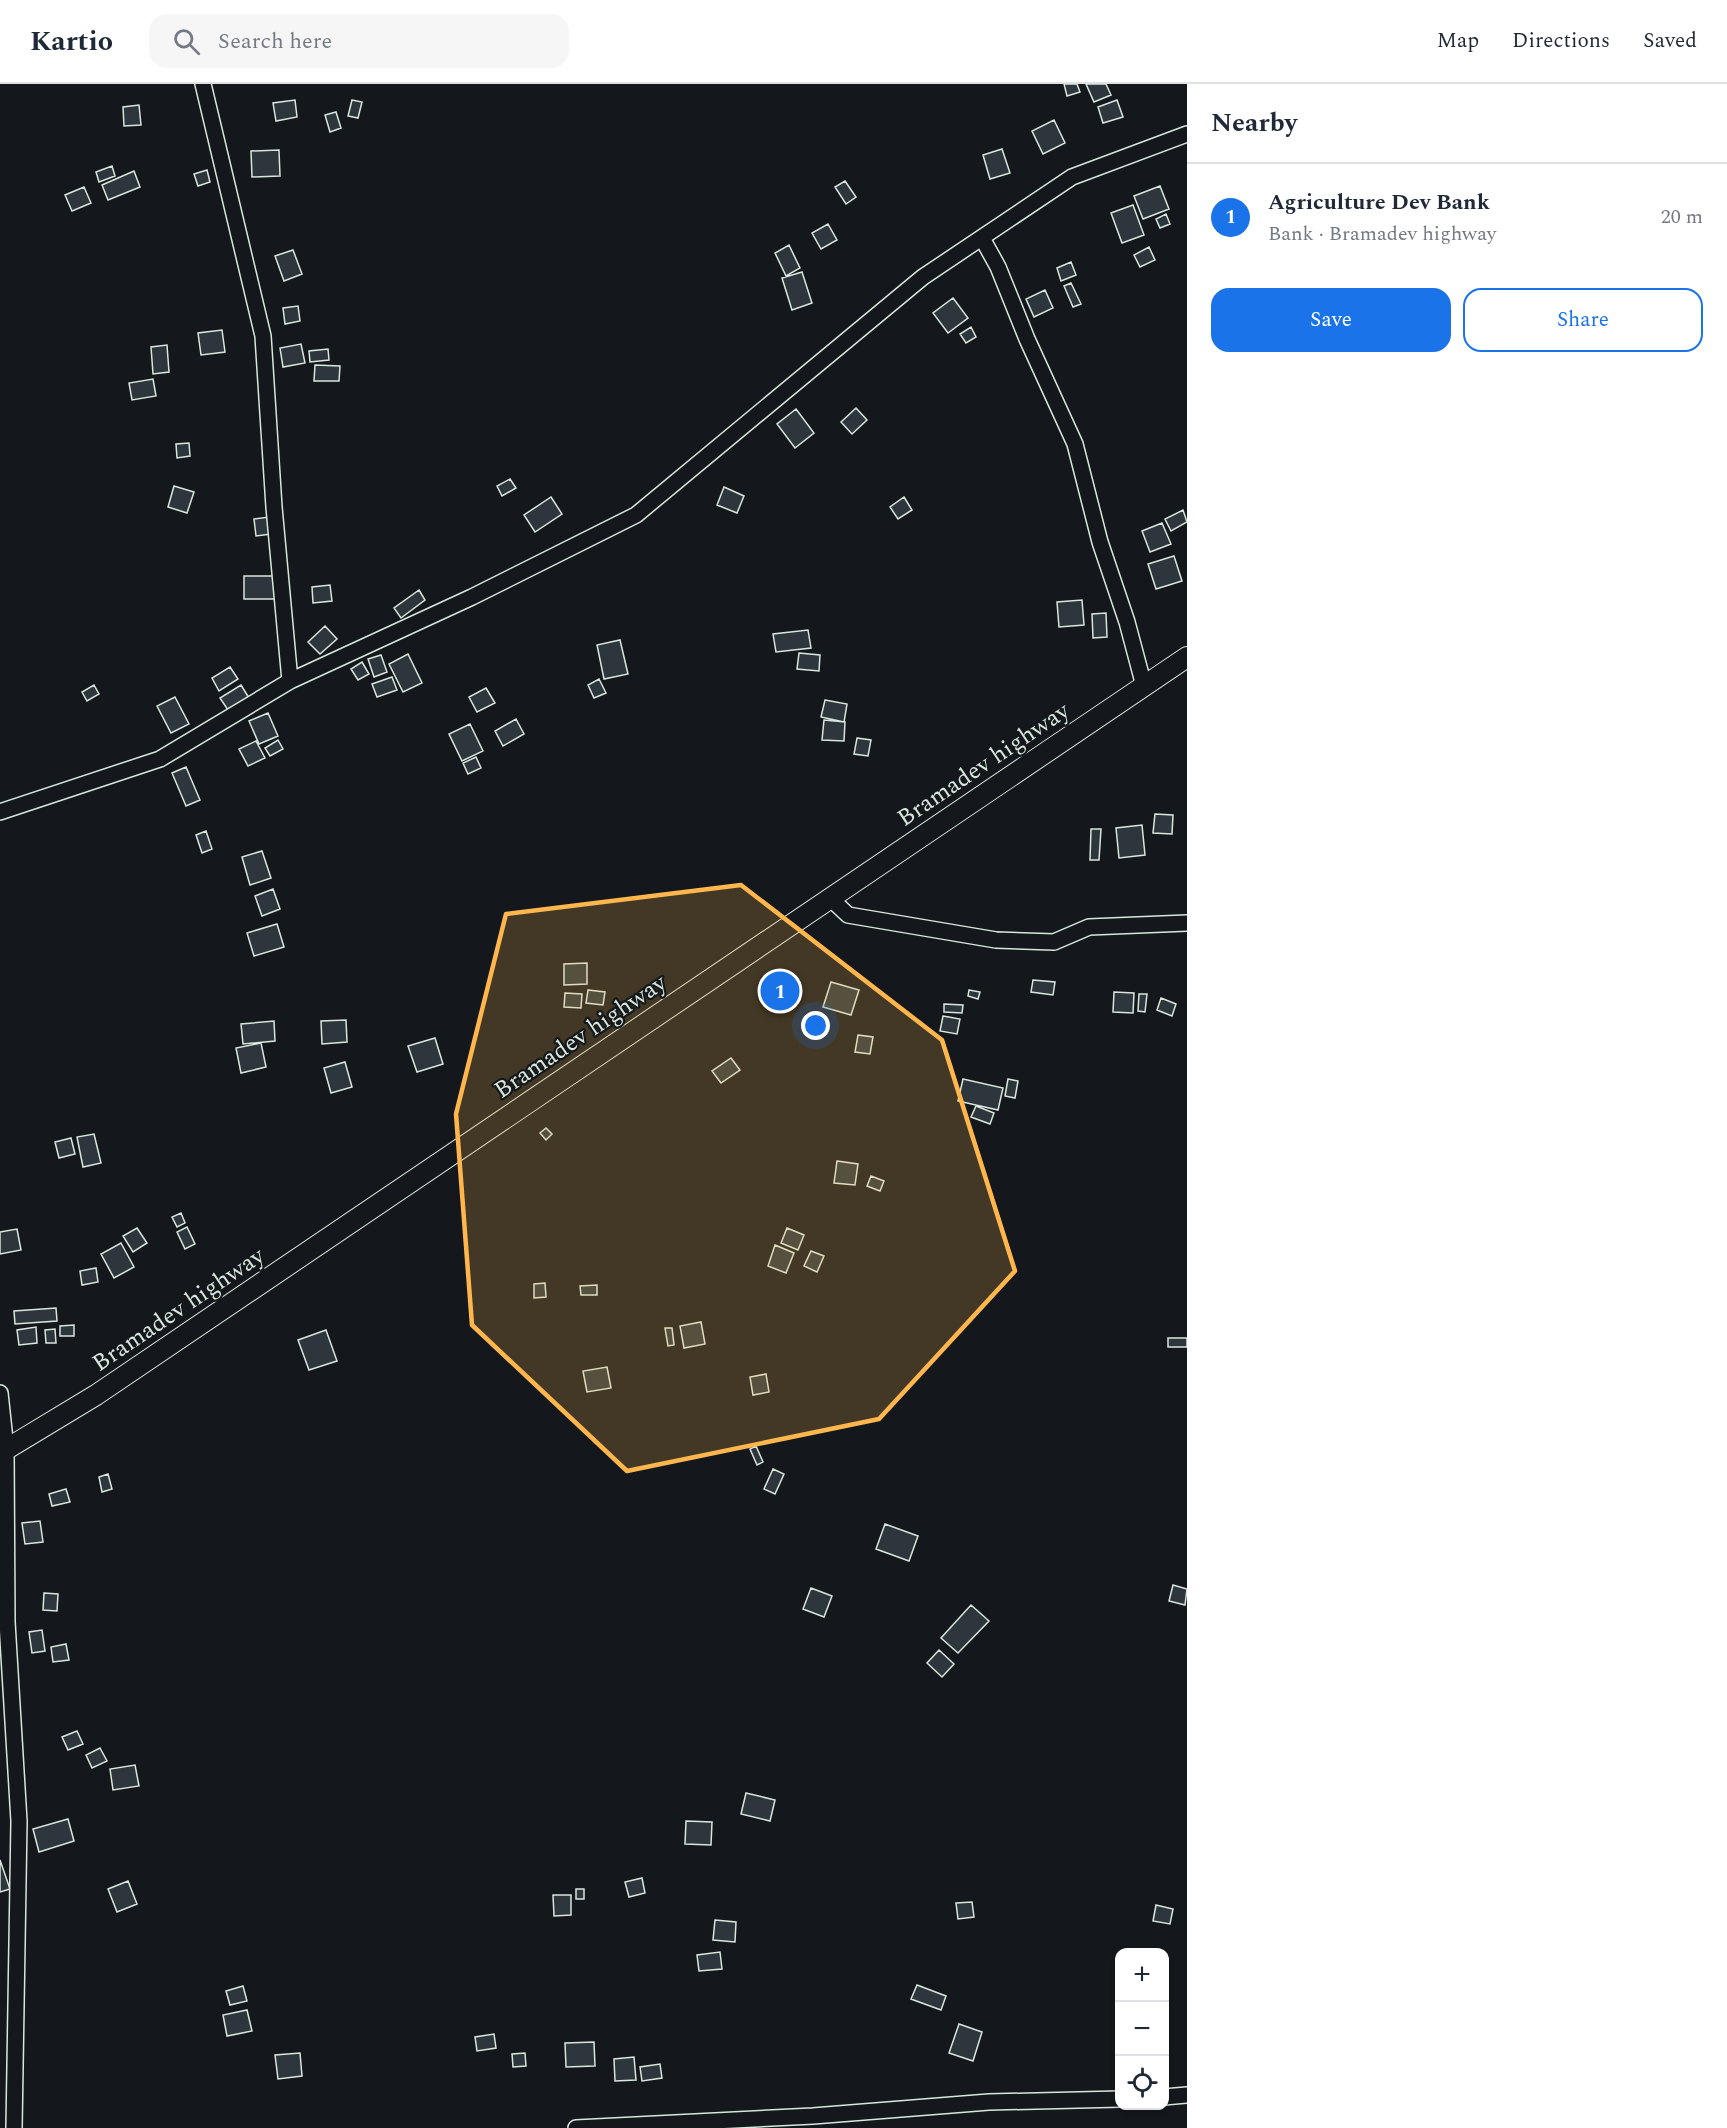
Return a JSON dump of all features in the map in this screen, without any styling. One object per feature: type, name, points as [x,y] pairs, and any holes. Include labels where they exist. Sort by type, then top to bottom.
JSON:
[{"type":"street","points":[[203,84],[263,336],[274,507],[290,681]]},
{"type":"street","points":[[0,812],[160,759],[290,681],[472,597],[636,514],[923,277],[1072,177],[1187,134]]},
{"type":"street","points":[[982,238],[998,267],[1027,339],[1075,444],[1100,542],[1127,622],[1144,686]]},
{"type":"street","name":"Bramadev highway","points":[[3,1451],[96,1395],[1187,657]]},
{"type":"street","points":[[830,898],[848,915],[996,940],[1054,942],[1089,927],[1187,923]]},
{"type":"street","points":[[0,1393],[8,1622],[19,1821],[14,2128]]},
{"type":"street","points":[[1169,2097],[1187,2095]]},
{"type":"street","points":[[576,2128],[813,2116],[988,2102],[1115,2099]]},
{"type":"highlighted area","points":[[741,885],[942,1040],[1015,1271],[879,1419],[627,1471],[472,1325],[456,1114],[506,914]]},
{"type":"building","points":[[1064,84],[1077,84],[1080,92],[1067,96]]},
{"type":"building","points":[[1086,84],[1106,84],[1111,95],[1094,102]]},
{"type":"building","points":[[295,100],[297,117],[276,121],[273,103]]},
{"type":"building","points":[[352,100],[362,102],[358,118],[348,116]]},
{"type":"building","points":[[1117,100],[1123,117],[1103,123],[1098,107]]},
{"type":"building","points":[[139,105],[141,125],[124,126],[123,107]]},
{"type":"building","points":[[336,112],[341,128],[330,132],[325,115]]},
{"type":"building","points":[[1054,120],[1065,143],[1043,154],[1032,131]]},
{"type":"building","points":[[1002,149],[1010,173],[990,179],[983,155]]},
{"type":"building","points":[[279,150],[280,176],[252,177],[251,151]]},
{"type":"building","points":[[112,166],[115,176],[99,182],[96,172]]},
{"type":"building","points":[[207,170],[210,182],[198,186],[194,174]]},
{"type":"building","points":[[134,171],[140,187],[108,200],[102,185]]},
{"type":"building","points":[[845,181],[856,197],[846,204],[835,187]]},
{"type":"building","points":[[1160,186],[1169,209],[1143,219],[1134,196]]},
{"type":"building","points":[[84,187],[91,203],[72,211],[65,195]]},
{"type":"building","points":[[1133,205],[1144,235],[1122,243],[1111,213]]},
{"type":"building","points":[[1166,214],[1170,224],[1160,228],[1156,219]]},
{"type":"building","points":[[828,224],[837,240],[821,249],[812,233]]},
{"type":"building","points":[[789,245],[800,268],[786,276],[775,253]]},
{"type":"building","points":[[1149,247],[1155,260],[1140,267],[1134,255]]},
{"type":"building","points":[[293,250],[302,274],[284,281],[275,256]]},
{"type":"building","points":[[1071,262],[1076,275],[1061,281],[1057,268]]},
{"type":"building","points":[[802,272],[812,303],[792,310],[782,278]]},
{"type":"building","points":[[1071,283],[1081,304],[1073,307],[1064,286]]},
{"type":"building","points":[[1045,290],[1053,308],[1034,317],[1026,299]]},
{"type":"building","points":[[953,298],[968,318],[948,333],[933,313]]},
{"type":"building","points":[[298,306],[300,321],[285,324],[283,308]]},
{"type":"building","points":[[971,327],[976,337],[966,343],[960,334]]},
{"type":"building","points":[[222,330],[225,352],[201,355],[198,333]]},
{"type":"building","points":[[301,344],[305,363],[283,367],[280,348]]},
{"type":"building","points":[[167,345],[169,372],[153,374],[151,347]]},
{"type":"building","points":[[328,349],[329,360],[310,362],[309,351]]},
{"type":"building","points":[[315,365],[340,366],[339,381],[314,381]]},
{"type":"building","points":[[153,379],[156,396],[132,400],[129,383]]},
{"type":"building","points":[[856,408],[867,420],[852,434],[841,422]]},
{"type":"building","points":[[796,409],[814,433],[795,448],[777,424]]},
{"type":"building","points":[[189,443],[190,456],[177,458],[176,444]]},
{"type":"building","points":[[510,479],[516,488],[502,496],[497,486]]},
{"type":"building","points":[[174,486],[194,492],[187,513],[168,507]]},
{"type":"building","points":[[724,487],[744,496],[737,513],[717,505]]},
{"type":"building","points":[[551,497],[562,514],[535,532],[524,515]]},
{"type":"building","points":[[904,497],[912,510],[898,519],[890,507]]},
{"type":"building","points":[[1183,510],[1187,522],[1171,531],[1165,519]]},
{"type":"building","points":[[269,517],[271,534],[256,536],[254,519]]},
{"type":"building","points":[[1162,523],[1171,544],[1150,552],[1142,531]]},
{"type":"building","points":[[1174,556],[1182,581],[1156,589],[1148,564]]},
{"type":"building","points":[[244,576],[277,576],[277,599],[244,599]]},
{"type":"building","points":[[330,585],[332,601],[313,603],[312,587]]},
{"type":"building","points":[[419,590],[425,600],[401,618],[394,608]]},
{"type":"building","points":[[1082,600],[1084,625],[1059,627],[1057,602]]},
{"type":"building","points":[[1106,613],[1107,637],[1093,638],[1092,614]]},
{"type":"building","points":[[325,626],[337,639],[320,654],[308,642]]},
{"type":"building","points":[[808,630],[811,648],[776,652],[773,634]]},
{"type":"building","points":[[620,640],[628,674],[604,679],[597,645]]},
{"type":"building","points":[[799,653],[820,655],[819,671],[797,669]]},
{"type":"building","points":[[408,654],[422,683],[403,692],[389,664]]},
{"type":"building","points":[[381,655],[387,672],[374,677],[368,659]]},
{"type":"building","points":[[362,662],[369,674],[358,680],[351,669]]},
{"type":"building","points":[[230,667],[238,679],[219,691],[212,678]]},
{"type":"building","points":[[392,677],[397,690],[377,697],[372,684]]},
{"type":"building","points":[[599,679],[606,693],[594,698],[588,685]]},
{"type":"building","points":[[94,685],[99,694],[87,701],[82,692]]},
{"type":"building","points":[[241,685],[249,698],[228,710],[220,698]]},
{"type":"building","points":[[486,688],[495,703],[477,712],[469,697]]},
{"type":"building","points":[[175,697],[189,724],[171,733],[157,706]]},
{"type":"building","points":[[825,700],[847,704],[844,722],[821,717]]},
{"type":"building","points":[[268,713],[278,736],[259,744],[249,721]]},
{"type":"building","points":[[516,719],[524,734],[503,746],[495,731]]},
{"type":"building","points":[[824,720],[845,722],[844,741],[822,740]]},
{"type":"building","points":[[470,724],[483,751],[462,761],[449,734]]},
{"type":"building","points":[[857,738],[871,740],[868,756],[854,754]]},
{"type":"building","points":[[278,740],[283,749],[270,756],[265,748]]},
{"type":"building","points":[[256,741],[265,758],[248,766],[239,749]]},
{"type":"building","points":[[476,757],[481,768],[468,774],[463,763]]},
{"type":"building","points":[[186,767],[200,800],[186,806],[172,773]]},
{"type":"building","points":[[1155,814],[1173,815],[1172,834],[1153,833]]},
{"type":"building","points":[[1142,825],[1145,855],[1119,858],[1116,828]]},
{"type":"building","points":[[1091,829],[1101,829],[1099,860],[1090,860]]},
{"type":"building","points":[[206,831],[212,849],[202,853],[196,835]]},
{"type":"building","points":[[262,851],[271,878],[250,885],[242,857]]},
{"type":"building","points":[[273,889],[280,909],[262,916],[255,896]]},
{"type":"building","points":[[277,924],[284,947],[254,956],[247,933]]},
{"type":"building","points":[[587,963],[587,984],[564,985],[564,964]]},
{"type":"building","points":[[1033,980],[1055,982],[1053,995],[1031,992]]},
{"type":"building","points":[[831,982],[859,990],[851,1015],[823,1007]]},
{"type":"building","points":[[588,990],[605,992],[603,1005],[586,1003]]},
{"type":"building","points":[[969,990],[980,992],[978,999],[968,996]]},
{"type":"building","points":[[1114,992],[1134,993],[1133,1013],[1113,1012]]},
{"type":"building","points":[[565,993],[582,994],[581,1008],[564,1007]]},
{"type":"building","points":[[1139,994],[1147,994],[1145,1012],[1138,1011]]},
{"type":"building","points":[[1161,998],[1176,1004],[1172,1016],[1157,1010]]},
{"type":"building","points":[[944,1004],[963,1005],[962,1013],[944,1012]]},
{"type":"building","points":[[943,1016],[960,1019],[957,1034],[940,1031]]},
{"type":"building","points":[[346,1020],[347,1042],[322,1044],[321,1021]]},
{"type":"building","points":[[274,1021],[275,1041],[243,1044],[241,1024]]},
{"type":"building","points":[[858,1035],[873,1037],[870,1054],[855,1052]]},
{"type":"building","points":[[435,1038],[443,1064],[417,1072],[408,1046]]},
{"type":"building","points":[[261,1043],[266,1067],[241,1073],[236,1048]]},
{"type":"building","points":[[731,1058],[740,1070],[721,1083],[712,1071]]},
{"type":"building","points":[[345,1062],[352,1087],[331,1093],[324,1068]]},
{"type":"building","points":[[963,1079],[1003,1088],[998,1110],[958,1101]]},
{"type":"building","points":[[1008,1079],[1018,1081],[1015,1098],[1005,1096]]},
{"type":"building","points":[[976,1106],[994,1113],[990,1124],[971,1117]]},
{"type":"building","points":[[546,1128],[552,1134],[546,1140],[540,1133]]},
{"type":"building","points":[[94,1134],[101,1163],[83,1167],[77,1137]]},
{"type":"building","points":[[71,1138],[75,1154],[59,1158],[55,1142]]},
{"type":"building","points":[[837,1161],[858,1164],[855,1185],[834,1183]]},
{"type":"building","points":[[871,1176],[884,1181],[880,1191],[867,1186]]},
{"type":"building","points":[[181,1213],[185,1223],[177,1227],[172,1217]]},
{"type":"building","points":[[187,1227],[195,1244],[185,1249],[177,1232]]},
{"type":"building","points":[[137,1228],[147,1243],[133,1252],[123,1236]]},
{"type":"building","points":[[787,1228],[804,1235],[798,1250],[781,1243]]},
{"type":"building","points":[[17,1229],[21,1250],[0,1254],[0,1232]]},
{"type":"building","points":[[121,1243],[134,1267],[114,1278],[101,1254]]},
{"type":"building","points":[[775,1245],[794,1253],[786,1273],[768,1266]]},
{"type":"building","points":[[811,1251],[824,1256],[817,1272],[804,1266]]},
{"type":"building","points":[[96,1268],[98,1282],[82,1285],[80,1271]]},
{"type":"building","points":[[545,1283],[546,1297],[534,1298],[534,1284]]},
{"type":"building","points":[[597,1285],[597,1295],[581,1295],[580,1286]]},
{"type":"building","points":[[56,1308],[57,1321],[15,1324],[14,1311]]},
{"type":"building","points":[[701,1322],[705,1344],[684,1348],[680,1326]]},
{"type":"building","points":[[74,1325],[74,1336],[60,1336],[60,1326]]},
{"type":"building","points":[[36,1327],[37,1343],[19,1345],[17,1330]]},
{"type":"building","points":[[665,1328],[672,1328],[674,1345],[668,1346]]},
{"type":"building","points":[[55,1329],[56,1343],[46,1343],[45,1330]]},
{"type":"building","points":[[326,1330],[337,1361],[309,1370],[298,1340]]},
{"type":"building","points":[[1168,1338],[1187,1338],[1187,1347],[1168,1347]]},
{"type":"building","points":[[607,1367],[611,1388],[587,1392],[583,1371]]},
{"type":"building","points":[[766,1374],[769,1392],[753,1395],[750,1377]]},
{"type":"building","points":[[756,1446],[763,1462],[757,1465],[750,1449]]},
{"type":"building","points":[[773,1469],[784,1474],[775,1494],[764,1489]]},
{"type":"building","points":[[108,1474],[112,1489],[102,1492],[99,1477]]},
{"type":"building","points":[[66,1489],[70,1502],[52,1506],[49,1494]]},
{"type":"building","points":[[40,1521],[43,1542],[25,1544],[22,1523]]},
{"type":"building","points":[[885,1524],[918,1536],[909,1561],[876,1549]]},
{"type":"building","points":[[1173,1585],[1187,1589],[1185,1605],[1169,1601]]},
{"type":"building","points":[[811,1588],[832,1596],[824,1617],[803,1609]]},
{"type":"building","points":[[44,1593],[58,1594],[57,1611],[43,1610]]},
{"type":"building","points":[[971,1605],[989,1621],[958,1653],[941,1638]]},
{"type":"building","points":[[42,1630],[45,1651],[32,1653],[29,1632]]},
{"type":"building","points":[[66,1644],[69,1660],[53,1662],[51,1647]]},
{"type":"building","points":[[939,1650],[954,1664],[942,1677],[927,1663]]},
{"type":"building","points":[[77,1731],[83,1744],[68,1750],[62,1737]]},
{"type":"building","points":[[100,1748],[107,1761],[92,1768],[86,1755]]},
{"type":"building","points":[[135,1765],[139,1786],[113,1790],[110,1769]]},
{"type":"building","points":[[746,1793],[775,1800],[770,1821],[741,1814]]},
{"type":"building","points":[[68,1819],[74,1841],[39,1852],[33,1829]]},
{"type":"building","points":[[686,1821],[712,1822],[711,1845],[685,1844]]},
{"type":"building","points":[[0,1860],[10,1889],[0,1892]]},
{"type":"building","points":[[642,1878],[645,1893],[629,1897],[625,1882]]},
{"type":"building","points":[[128,1881],[137,1904],[117,1912],[108,1889]]},
{"type":"building","points":[[576,1889],[584,1889],[584,1899],[576,1899]]},
{"type":"building","points":[[553,1895],[571,1895],[571,1915],[554,1916]]},
{"type":"building","points":[[972,1902],[974,1917],[958,1919],[956,1903]]},
{"type":"building","points":[[1156,1905],[1173,1909],[1170,1924],[1153,1921]]},
{"type":"building","points":[[715,1920],[736,1922],[735,1942],[713,1940]]},
{"type":"building","points":[[720,1952],[722,1969],[699,1971],[697,1955]]},
{"type":"building","points":[[917,1985],[946,1996],[941,2010],[911,1999]]},
{"type":"building","points":[[243,1986],[247,2001],[230,2005],[226,1991]]},
{"type":"building","points":[[247,2010],[252,2031],[227,2036],[223,2015]]},
{"type":"building","points":[[959,2024],[982,2032],[973,2061],[949,2053]]},
{"type":"building","points":[[494,2034],[496,2048],[477,2051],[475,2037]]},
{"type":"building","points":[[594,2042],[595,2066],[566,2067],[565,2043]]},
{"type":"building","points":[[300,2053],[302,2076],[278,2079],[275,2055]]},
{"type":"building","points":[[525,2053],[526,2066],[513,2067],[512,2054]]},
{"type":"building","points":[[634,2057],[636,2080],[615,2081],[614,2059]]},
{"type":"building","points":[[660,2064],[662,2078],[642,2081],[640,2067]]},
{"type":"place","name":"Agriculture Dev Bank","points":[[780,991]]}]
